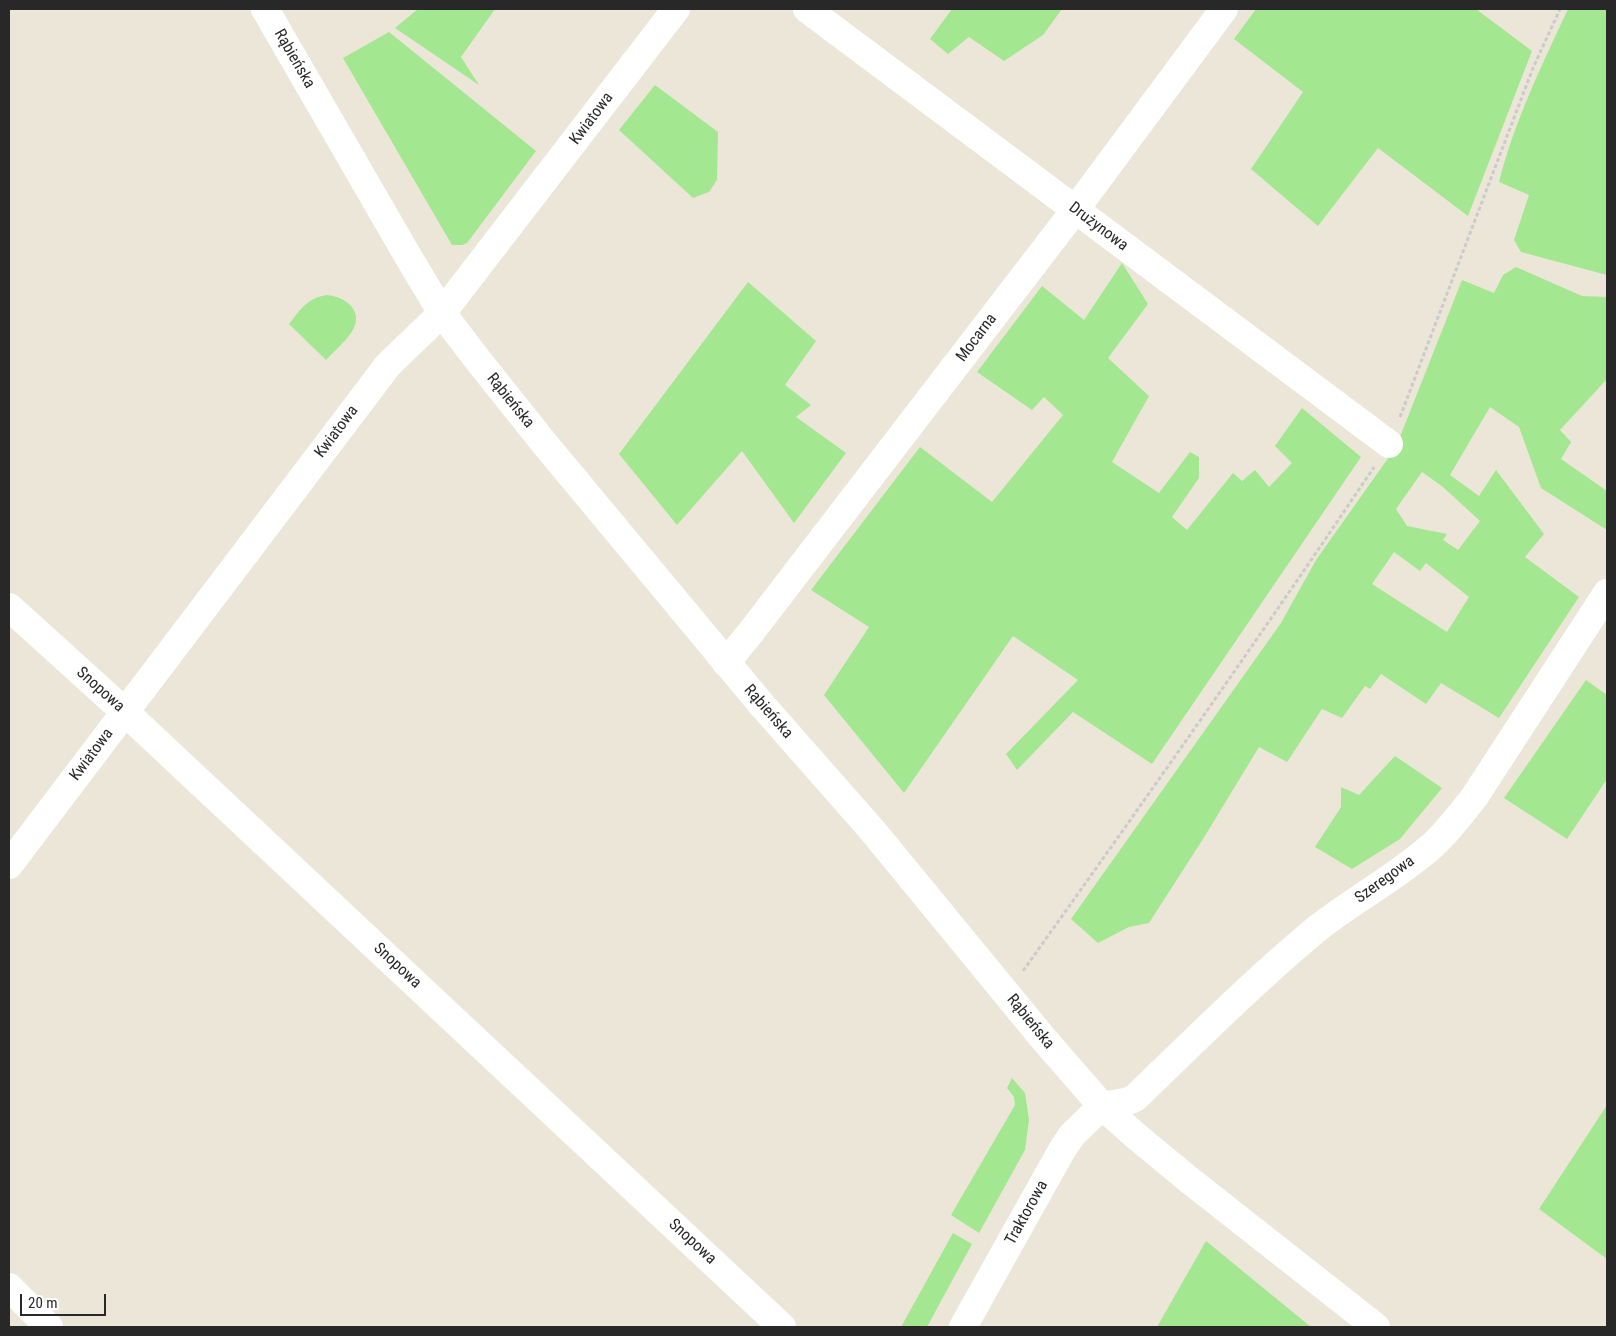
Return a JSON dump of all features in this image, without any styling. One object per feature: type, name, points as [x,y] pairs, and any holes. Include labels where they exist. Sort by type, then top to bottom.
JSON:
[{"type":"street","name":"Rąbieńska","points":[[265,9],[421,280],[442,313],[532,428],[726,663],[872,830],[1079,1081],[1102,1106],[1188,1179],[1376,1327]]},
{"type":"street","name":"Kwiatowa","points":[[9,865],[388,365],[442,313],[676,9]]},
{"type":"street","name":"Drużynowa","points":[[807,9],[1389,444]]},
{"type":"street","name":"Mocarna","points":[[726,663],[1075,210],[1224,9]]},
{"type":"street","name":"Szeregowa","points":[[1102,1106],[1128,1102],[1135,1098],[1258,981],[1312,933],[1337,913],[1432,846],[1455,823],[1475,796],[1607,593]]},
{"type":"street","name":"Snopowa","points":[[9,606],[125,712],[782,1327]]},
{"type":"street","name":"Traktorowa","points":[[963,1327],[1062,1150],[1072,1136],[1102,1106]]},
{"type":"street","points":[[9,1288],[49,1327]]},
{"type":"path","points":[[1007,994],[1126,829]]},
{"type":"green space","points":[[418,9],[495,9],[461,57],[479,85],[395,28]]},
{"type":"green space","points":[[952,9],[1062,9],[1043,35],[1004,61],[969,37],[948,54],[930,39]]},
{"type":"green space","points":[[1256,9],[1476,9],[1532,51],[1468,216],[1378,148],[1318,226],[1251,169],[1303,92],[1234,39]]},
{"type":"green space","points":[[1568,9],[1607,9],[1607,275],[1521,252],[1514,240],[1529,195],[1499,182],[1512,138]]},
{"type":"green space","points":[[389,32],[536,151],[467,243],[462,245],[452,245],[343,58]]},
{"type":"green space","points":[[655,85],[718,132],[717,180],[709,192],[693,198],[619,130]]},
{"type":"green space","points":[[1122,263],[1148,304],[1108,358],[1149,396],[1112,462],[1159,493],[1190,452],[1199,457],[1199,478],[1172,517],[1187,530],[1233,473],[1242,481],[1255,470],[1269,487],[1292,463],[1275,446],[1302,408],[1361,457],[1152,764],[1073,712],[1017,770],[1006,754],[1078,680],[1013,636],[904,793],[824,695],[869,627],[811,590],[920,447],[992,502],[1063,415],[1044,397],[1032,410],[977,372],[1042,286],[1084,320]]},
{"type":"green space","points":[[1516,267],[1582,296],[1607,297],[1607,379],[1560,430],[1571,442],[1561,459],[1607,491],[1607,530],[1541,488],[1519,427],[1490,407],[1450,475],[1479,496],[1496,470],[1544,534],[1525,557],[1579,597],[1499,718],[1441,683],[1426,704],[1381,674],[1370,689],[1365,686],[1342,718],[1322,709],[1287,762],[1259,747],[1149,923],[1129,927],[1098,943],[1071,919],[1281,623],[1316,560],[1396,447],[1462,280],[1494,293],[1503,275]],"holes":[[[1422,472],[1443,487],[1480,521],[1458,550],[1443,540],[1447,534],[1407,526],[1396,509]],[[1394,552],[1420,571],[1426,563],[1469,597],[1447,632],[1372,584]]]},
{"type":"green space","points":[[748,282],[816,341],[785,385],[811,405],[796,417],[846,453],[794,523],[742,451],[677,525],[619,454]]},
{"type":"green space","points":[[320,296],[335,296],[348,303],[355,313],[356,319],[351,333],[326,360],[289,324],[309,302]]},
{"type":"green space","points":[[1586,680],[1607,695],[1607,779],[1567,839],[1504,798]]},
{"type":"green space","points":[[1395,756],[1442,788],[1400,839],[1352,869],[1315,847],[1341,807],[1341,787],[1359,795]]},
{"type":"green space","points":[[1012,1078],[1025,1093],[1029,1120],[1025,1150],[979,1233],[951,1215],[1015,1105],[1014,1097],[1007,1088]]},
{"type":"green space","points":[[1607,1105],[1607,1259],[1539,1209]]},
{"type":"green space","points":[[953,1233],[972,1244],[927,1327],[901,1327]]},
{"type":"green space","points":[[1206,1241],[1311,1327],[1157,1327]]}]
